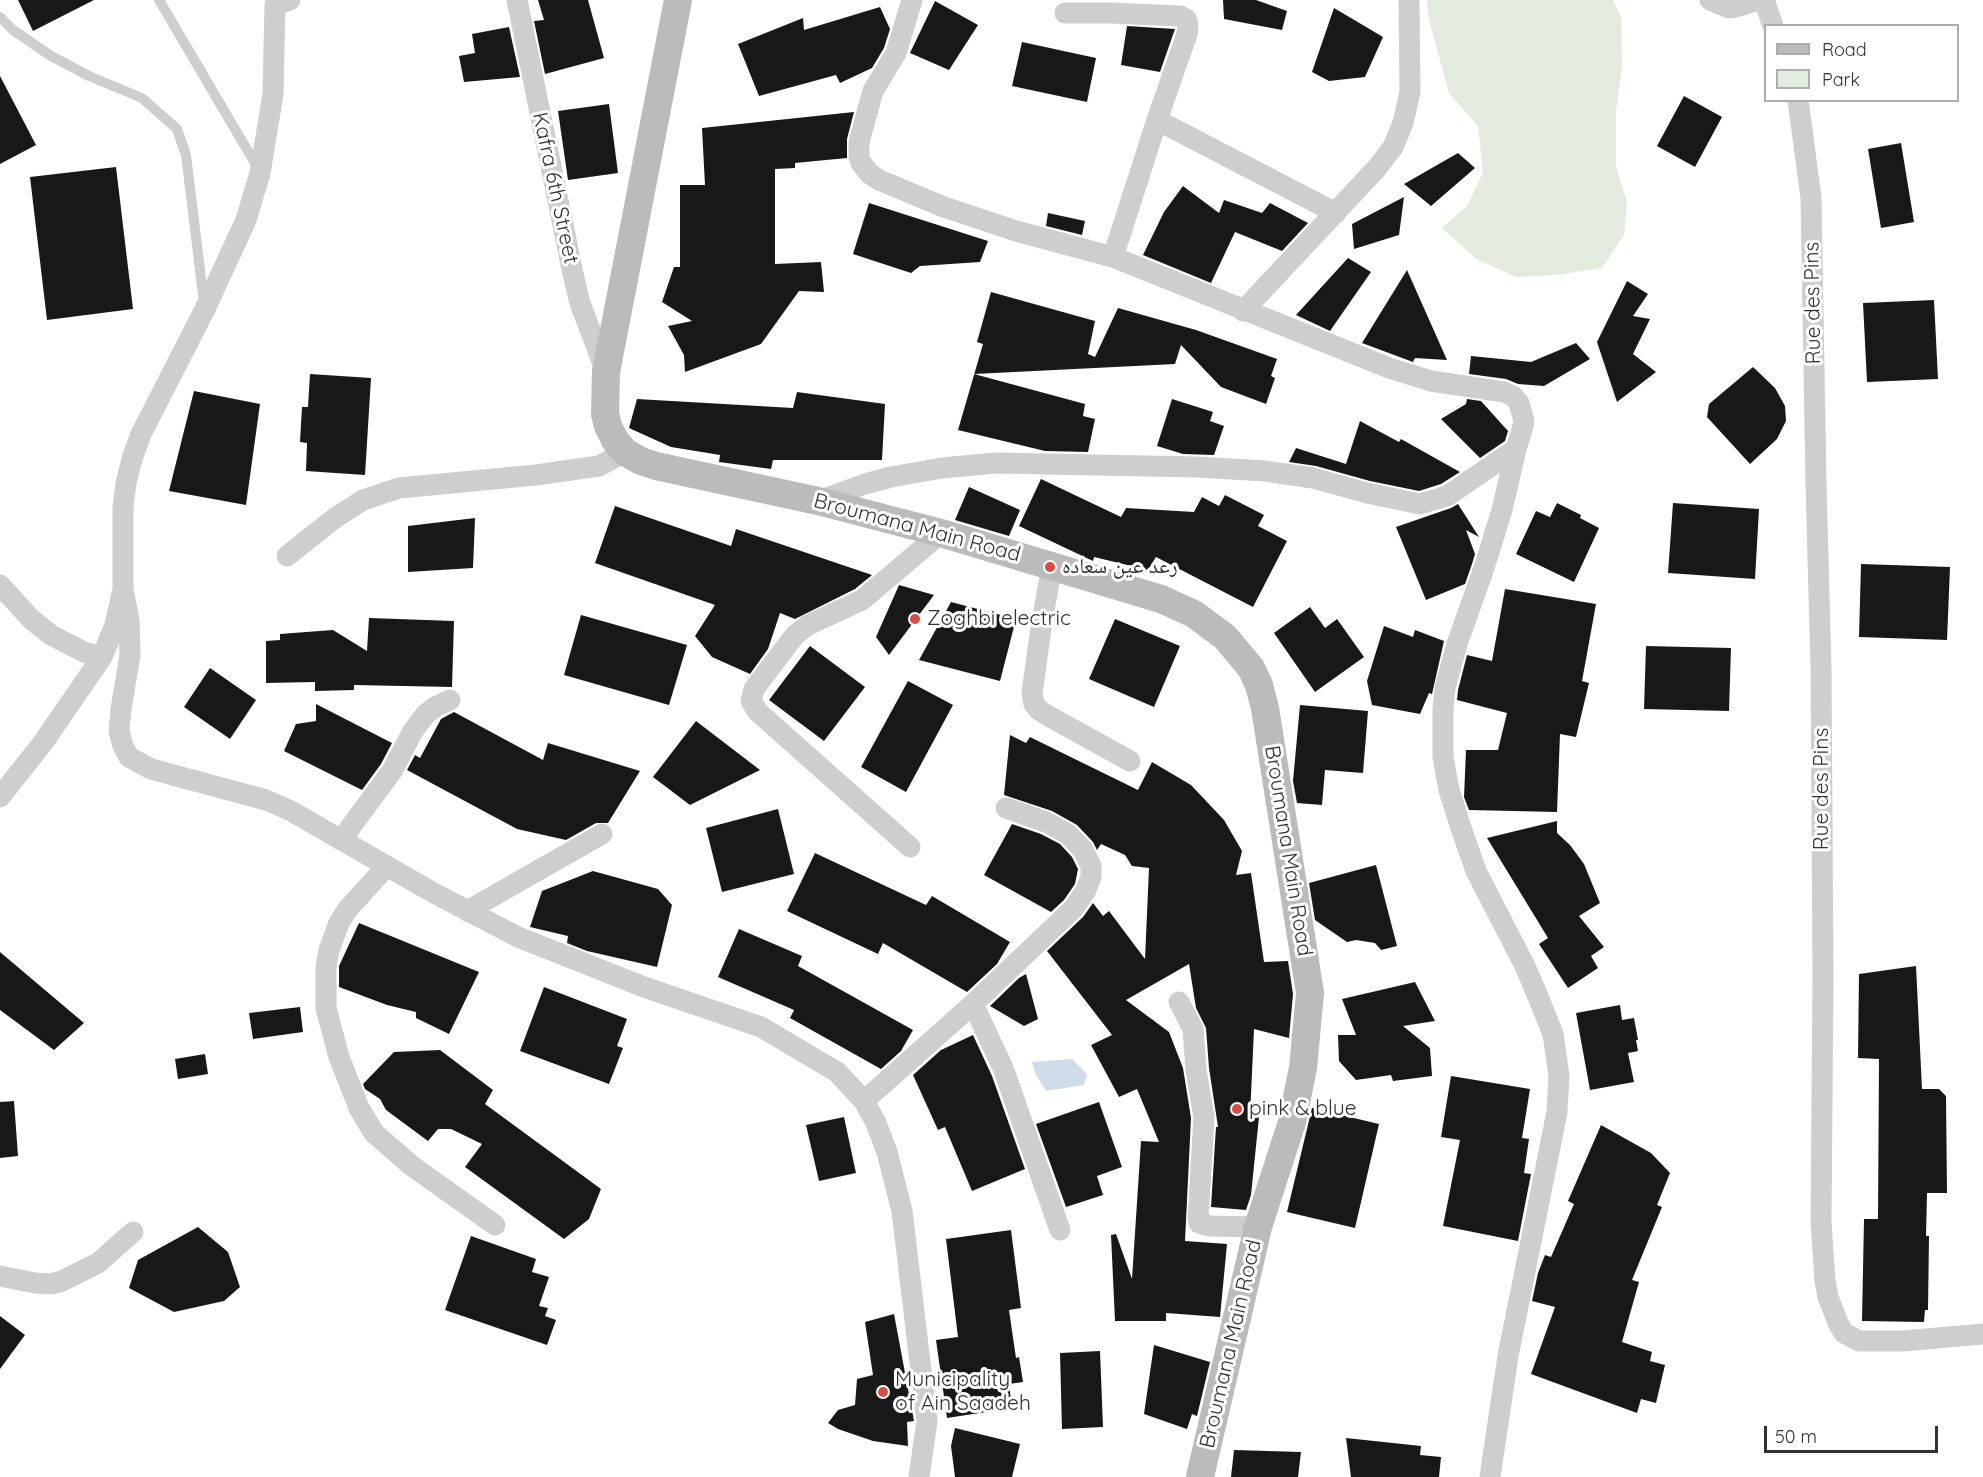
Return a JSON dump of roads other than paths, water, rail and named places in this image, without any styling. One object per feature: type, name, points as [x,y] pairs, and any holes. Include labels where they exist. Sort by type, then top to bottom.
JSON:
[{"type":"main road","points":[[625,452],[615,440],[608,426],[604,398],[606,372],[678,0]]},
{"type":"main road","name":"Broumana Main Road","points":[[625,452],[656,466],[818,501],[941,533],[1161,599],[1194,614],[1225,637],[1251,668],[1259,685],[1267,719],[1310,993],[1303,1068],[1292,1122],[1258,1227],[1200,1477]]},
{"type":"street","name":"Kafra 6th Street","points":[[517,0],[573,274],[580,303],[606,372]]},
{"type":"street","points":[[912,0],[896,53],[873,91],[859,142],[859,156],[864,169],[879,180],[944,207],[1016,231],[1113,256],[1244,311],[1404,373],[1431,381],[1494,389],[1513,396],[1519,403],[1524,422],[1502,510],[1457,644],[1445,688],[1443,710],[1443,757],[1449,790],[1476,871],[1525,966],[1553,1034],[1558,1076],[1557,1112],[1508,1356],[1490,1477]]},
{"type":"street","points":[[1244,311],[1387,156],[1403,123],[1410,92],[1409,0]]},
{"type":"street","points":[[1710,0],[1729,8],[1737,8],[1759,0]]},
{"type":"street","points":[[1764,0],[1772,24]]},
{"type":"street","points":[[280,2],[273,94],[261,173],[246,220],[205,309],[145,425],[126,483],[123,507],[123,589],[129,620],[130,646],[119,731],[123,746],[129,757],[152,770],[266,800],[313,822],[467,911],[518,937],[644,987],[761,1028],[837,1072],[864,1101],[876,1123],[887,1152],[902,1211],[927,1421],[919,1477]]},
{"type":"street","points":[[1065,13],[1111,12],[1180,16],[1186,19],[1188,24],[1187,34],[1113,256]]},
{"type":"street","name":"Rue des Pins","points":[[1798,102],[1811,198],[1821,668],[1823,976],[1821,1223],[1825,1280],[1828,1297],[1839,1325],[1844,1333],[1859,1341],[1903,1341],[1983,1334]]},
{"type":"street","points":[[1157,120],[1336,213]]},
{"type":"street","points":[[818,501],[891,477],[942,468],[995,463],[1231,468],[1265,471],[1314,478],[1366,493],[1420,504],[1448,495],[1516,449]]},
{"type":"street","points":[[287,556],[335,518],[363,500],[399,488],[536,475],[599,466],[625,452]]},
{"type":"street","points":[[910,847],[758,712],[751,701],[754,689],[795,635],[808,625],[862,600],[941,533]]},
{"type":"street","points":[[1052,566],[1042,621],[1034,683],[1034,704],[1045,714],[1130,761]]},
{"type":"street","points":[[0,585],[31,619],[51,635],[76,649],[102,657]]},
{"type":"street","points":[[0,797],[42,744],[102,657],[115,625],[123,589]]},
{"type":"street","points":[[341,840],[392,771],[412,730],[430,711],[450,700]]},
{"type":"street","points":[[864,1101],[973,1004],[1074,909],[1091,877],[1088,857],[1068,834],[1046,822],[1006,808]]},
{"type":"street","points":[[467,911],[602,834]]},
{"type":"street","points":[[387,866],[347,910],[339,923],[329,950],[326,967],[326,1008],[339,1057],[359,1108],[374,1133],[412,1166],[495,1226]]},
{"type":"street","points":[[1179,1002],[1193,1029],[1196,1070],[1204,1117],[1199,1223],[1209,1226],[1258,1227]]},
{"type":"street","points":[[973,1004],[1003,1068],[1059,1230]]},
{"type":"street","points":[[0,1276],[35,1283],[51,1284],[62,1281],[99,1263],[133,1232]]},
{"type":"lane","points":[[159,0],[261,173]]},
{"type":"lane","points":[[0,17],[13,30],[51,56],[89,76],[142,98],[177,129],[186,154],[205,309]]},
{"type":"water","points":[[1072,1059],[1087,1074],[1084,1085],[1046,1091],[1036,1075],[1032,1062]]},
{"type":"place","name":"رعد عين سعاده","points":[[1050,567]]},
{"type":"place","name":"Zoghbi electric","points":[[915,619]]},
{"type":"place","name":"pink & blue","points":[[1237,1109]]},
{"type":"place","name":"Municipality of Ain Saadeh","points":[[883,1392]]}]
